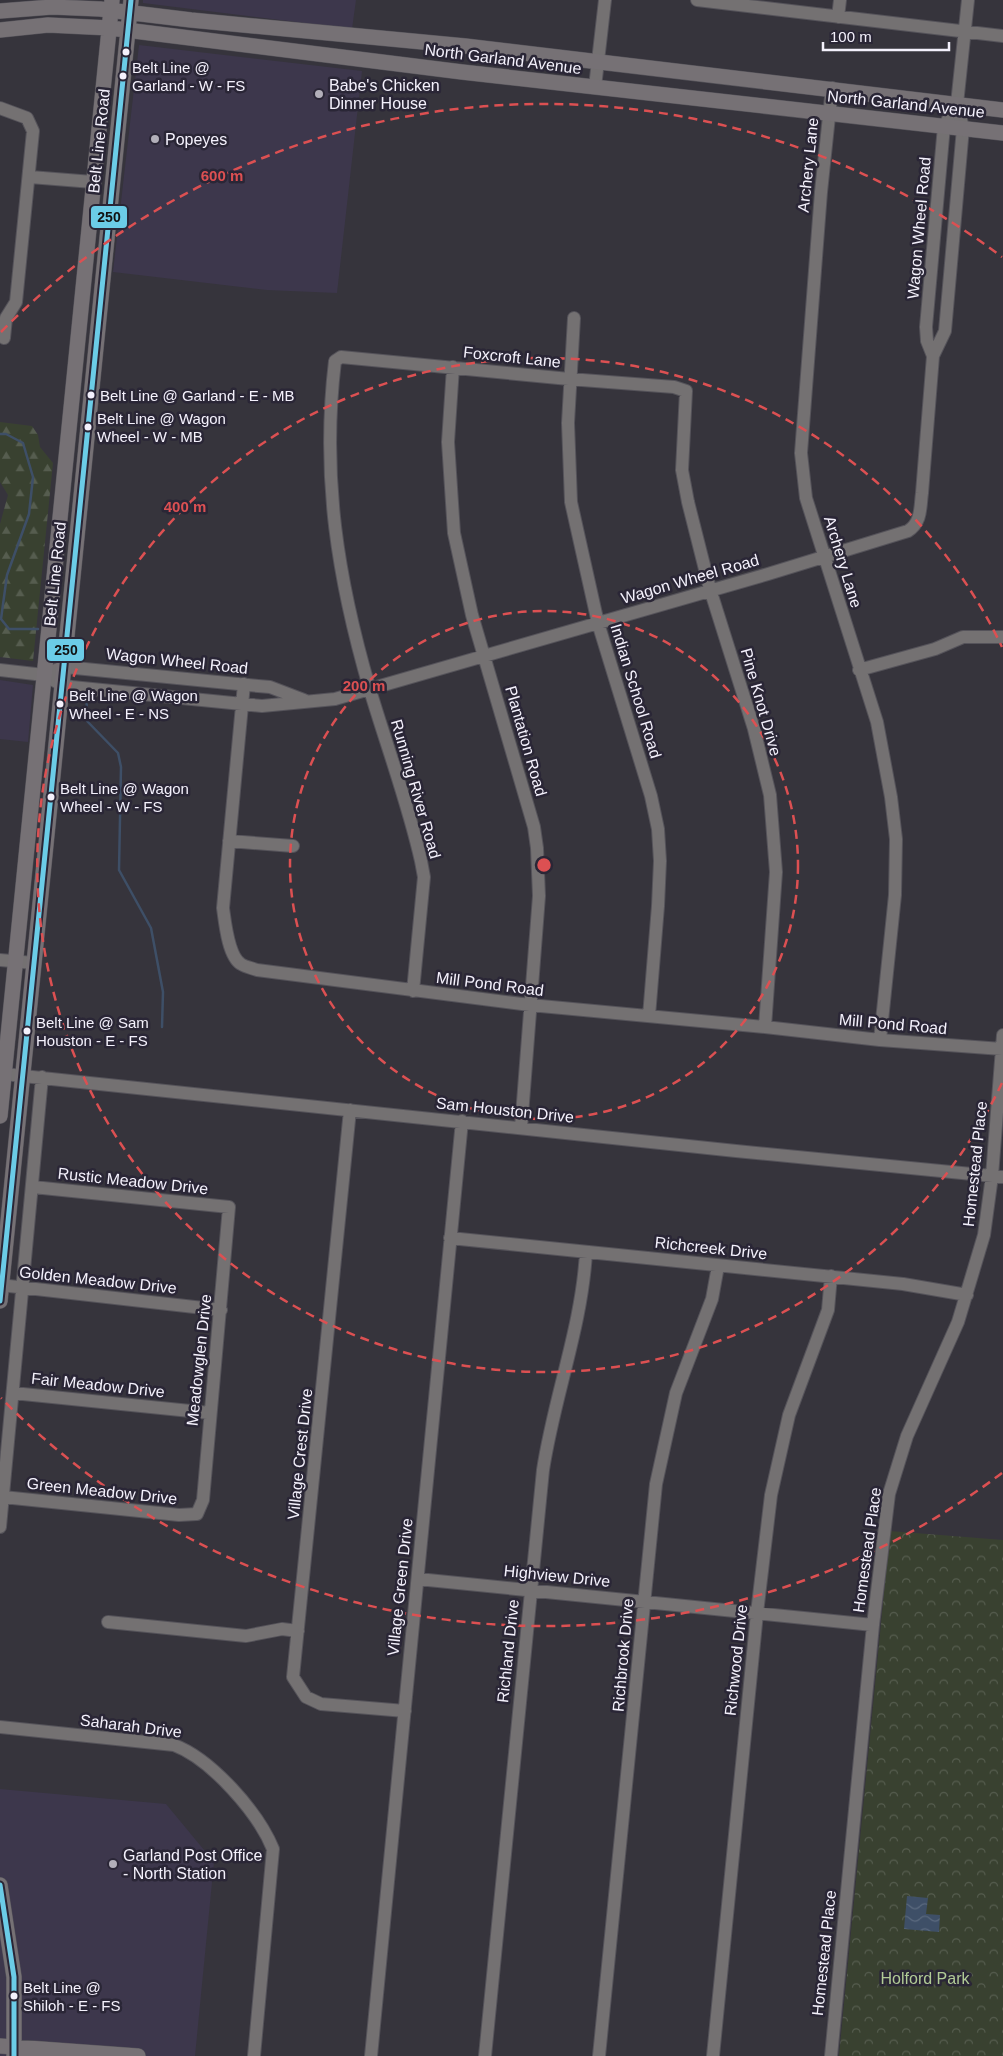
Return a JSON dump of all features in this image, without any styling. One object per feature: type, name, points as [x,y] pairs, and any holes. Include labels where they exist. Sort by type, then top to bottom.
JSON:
[{"type":"main road","name":"North Garland Avenue","points":[[0,10],[112,5],[130,6],[316,30],[465,46],[597,64],[832,88],[1003,110]]},
{"type":"main road","name":"Belt Line Road","points":[[0,1116],[4,1074],[7,960],[30,813],[112,5]]},
{"type":"main road","name":"Belt Line Road","points":[[0,1290],[130,6]]},
{"type":"main road","name":"North Garland Avenue","points":[[0,30],[48,25],[110,28],[462,72],[1003,133]]},
{"type":"main road","points":[[314,54],[316,30]]},
{"type":"main road","points":[[462,72],[465,46]]},
{"type":"main road","points":[[688,97],[692,85],[731,78]]},
{"type":"main road","points":[[93,182],[112,184]]},
{"type":"main road","points":[[80,306],[99,308]]},
{"type":"main road","points":[[73,384],[92,386]]},
{"type":"main road","points":[[30,813],[48,815]]},
{"type":"main road","points":[[0,1885],[14,1977],[9,2050],[138,2056]]},
{"type":"street","points":[[595,87],[605,0]]},
{"type":"street","points":[[697,0],[1003,36]]},
{"type":"street","points":[[838,17],[840,0]]},
{"type":"street","name":"Wagon Wheel Road","points":[[0,670],[44,675],[62,685],[262,706],[335,699],[896,535],[916,526],[920,515],[933,356],[945,330],[963,128],[957,104],[968,0]]},
{"type":"street","name":"Archery Lane","points":[[832,88],[801,453],[806,498],[877,722],[896,839],[895,895],[880,1040]]},
{"type":"street","name":"Wagon Wheel Road","points":[[933,356],[927,341],[926,327],[944,126],[957,104]]},
{"type":"street","points":[[0,108],[28,118],[32,131],[30,177],[16,302],[3,317],[4,338]]},
{"type":"street","points":[[30,177],[93,182]]},
{"type":"street","points":[[934,238],[953,240]]},
{"type":"street","name":"Indian School Road","points":[[574,318],[568,423],[571,502],[598,623],[650,796],[658,829],[660,861],[658,906],[649,1016]]},
{"type":"street","name":"Foxcroft Lane","points":[[335,362],[341,357],[569,380],[674,387],[686,391]]},
{"type":"street","name":"Running River Road","points":[[335,362],[329,442],[331,504],[347,604],[370,690],[415,832],[424,877],[412,991]]},
{"type":"street","name":"Plantation Road","points":[[453,367],[448,442],[451,509],[464,584],[534,827],[537,848],[538,896],[521,1128]]},
{"type":"street","name":"Pine Knot Drive","points":[[686,391],[682,470],[688,502],[710,589],[754,728],[770,795],[776,872],[764,1027]]},
{"type":"street","points":[[859,670],[935,649],[963,637],[1003,637]]},
{"type":"street","name":"Wagon Wheel Road","points":[[44,675],[63,667],[244,684],[270,688],[306,701]]},
{"type":"street","points":[[120,692],[123,672]]},
{"type":"street","name":"Mill Pond Road","points":[[244,684],[223,908],[225,927],[234,957],[242,965],[257,970],[530,1006],[764,1027],[880,1040],[1002,1049]]},
{"type":"street","points":[[228,841],[293,846]]},
{"type":"street","points":[[7,960],[34,963]]},
{"type":"street","name":"Homestead Place","points":[[831,2056],[873,1625],[889,1494],[907,1436],[944,1356],[967,1295],[984,1234],[998,1177],[1003,1035]]},
{"type":"street","name":"Sam Houston Drive","points":[[4,1074],[998,1177]]},
{"type":"street","points":[[0,1526],[42,1077]]},
{"type":"street","name":"Village Crest Drive","points":[[350,1110],[294,1678],[306,1697],[321,1704],[405,1711]]},
{"type":"street","name":"Village Green Drive","points":[[370,2056],[462,1121]]},
{"type":"street","name":"Rustic Meadow Drive","points":[[33,1187],[229,1207]]},
{"type":"street","name":"Meadowglen Drive","points":[[197,1514],[203,1500],[229,1207]]},
{"type":"street","name":"Richcreek Drive","points":[[450,1238],[831,1276],[930,1287],[967,1295]]},
{"type":"street","name":"Richland Drive","points":[[485,2056],[530,1590],[547,1445],[579,1312],[584,1285],[586,1252]]},
{"type":"street","name":"Richbrook Drive","points":[[599,2056],[656,1484],[668,1425],[679,1385],[712,1299],[718,1266]]},
{"type":"street","name":"Richwood Drive","points":[[712,2056],[757,1613],[771,1495],[778,1459],[790,1415],[828,1310],[831,1276]]},
{"type":"street","name":"Golden Meadow Drive","points":[[0,1290],[22,1287],[221,1310]]},
{"type":"street","name":"Fair Meadow Drive","points":[[13,1393],[210,1413]]},
{"type":"street","name":"Green Meadow Drive","points":[[3,1497],[179,1515],[197,1514]]},
{"type":"street","name":"Highview Drive","points":[[418,1579],[873,1625]]},
{"type":"street","points":[[108,1622],[246,1636],[282,1629],[298,1631]]},
{"type":"street","name":"Saharah Drive","points":[[0,1727],[174,1744],[191,1751],[209,1765],[266,1831],[273,1849],[254,2056]]},
{"type":"shaded area","points":[[143,0],[356,0],[352,29],[143,3]]},
{"type":"shaded area","points":[[139,45],[362,71],[337,293],[267,290],[113,272]]},
{"type":"shaded area","points":[[0,680],[33,685],[28,742],[0,739]]},
{"type":"shaded area","points":[[0,1789],[166,1804],[214,1862],[195,2056],[0,2056]]},
{"type":"green space","points":[[0,422],[32,426],[38,435],[40,447],[53,463],[33,661],[0,657],[0,524],[8,495],[0,482]]},
{"type":"green space","name":"Holford Park","points":[[890,1531],[1003,1540],[1003,2056],[839,2056]]},
{"type":"water","points":[[907,1896],[928,1898],[926,1914],[940,1915],[939,1932],[904,1929]]},
{"type":"waterway","points":[[0,434],[6,434],[23,443],[33,477],[29,514],[7,575],[1,619],[9,629],[38,629]]},
{"type":"waterway","points":[[87,696],[86,720],[118,753],[121,767],[119,870],[151,928],[163,992],[162,1027]]},
{"type":"transit line","name":"250","points":[[0,1301],[131,0]]},
{"type":"transit line","name":"250","points":[[0,1885],[14,1977],[14,2056]]},
{"type":"place","name":"Belt Line @ Garland - W - FS","points":[[123,76]]},
{"type":"place","name":"Babe's Chicken Dinner House","points":[[319,94]]},
{"type":"place","name":"Popeyes","points":[[155,139]]},
{"type":"place","name":"Belt Line @ Garland - E - MB","points":[[91,395]]},
{"type":"place","name":"Belt Line @ Wagon Wheel - W - MB","points":[[88,427]]},
{"type":"place","name":"Belt Line @ Wagon Wheel - E - NS","points":[[60,704]]},
{"type":"place","name":"Belt Line @ Wagon Wheel - W - FS","points":[[51,797]]},
{"type":"place","name":"Belt Line @ Sam Houston - E - FS","points":[[27,1031]]},
{"type":"place","name":"Garland Post Office - North Station","points":[[113,1864]]},
{"type":"place","name":"Belt Line @ Shiloh - E - FS","points":[[14,1996]]}]
